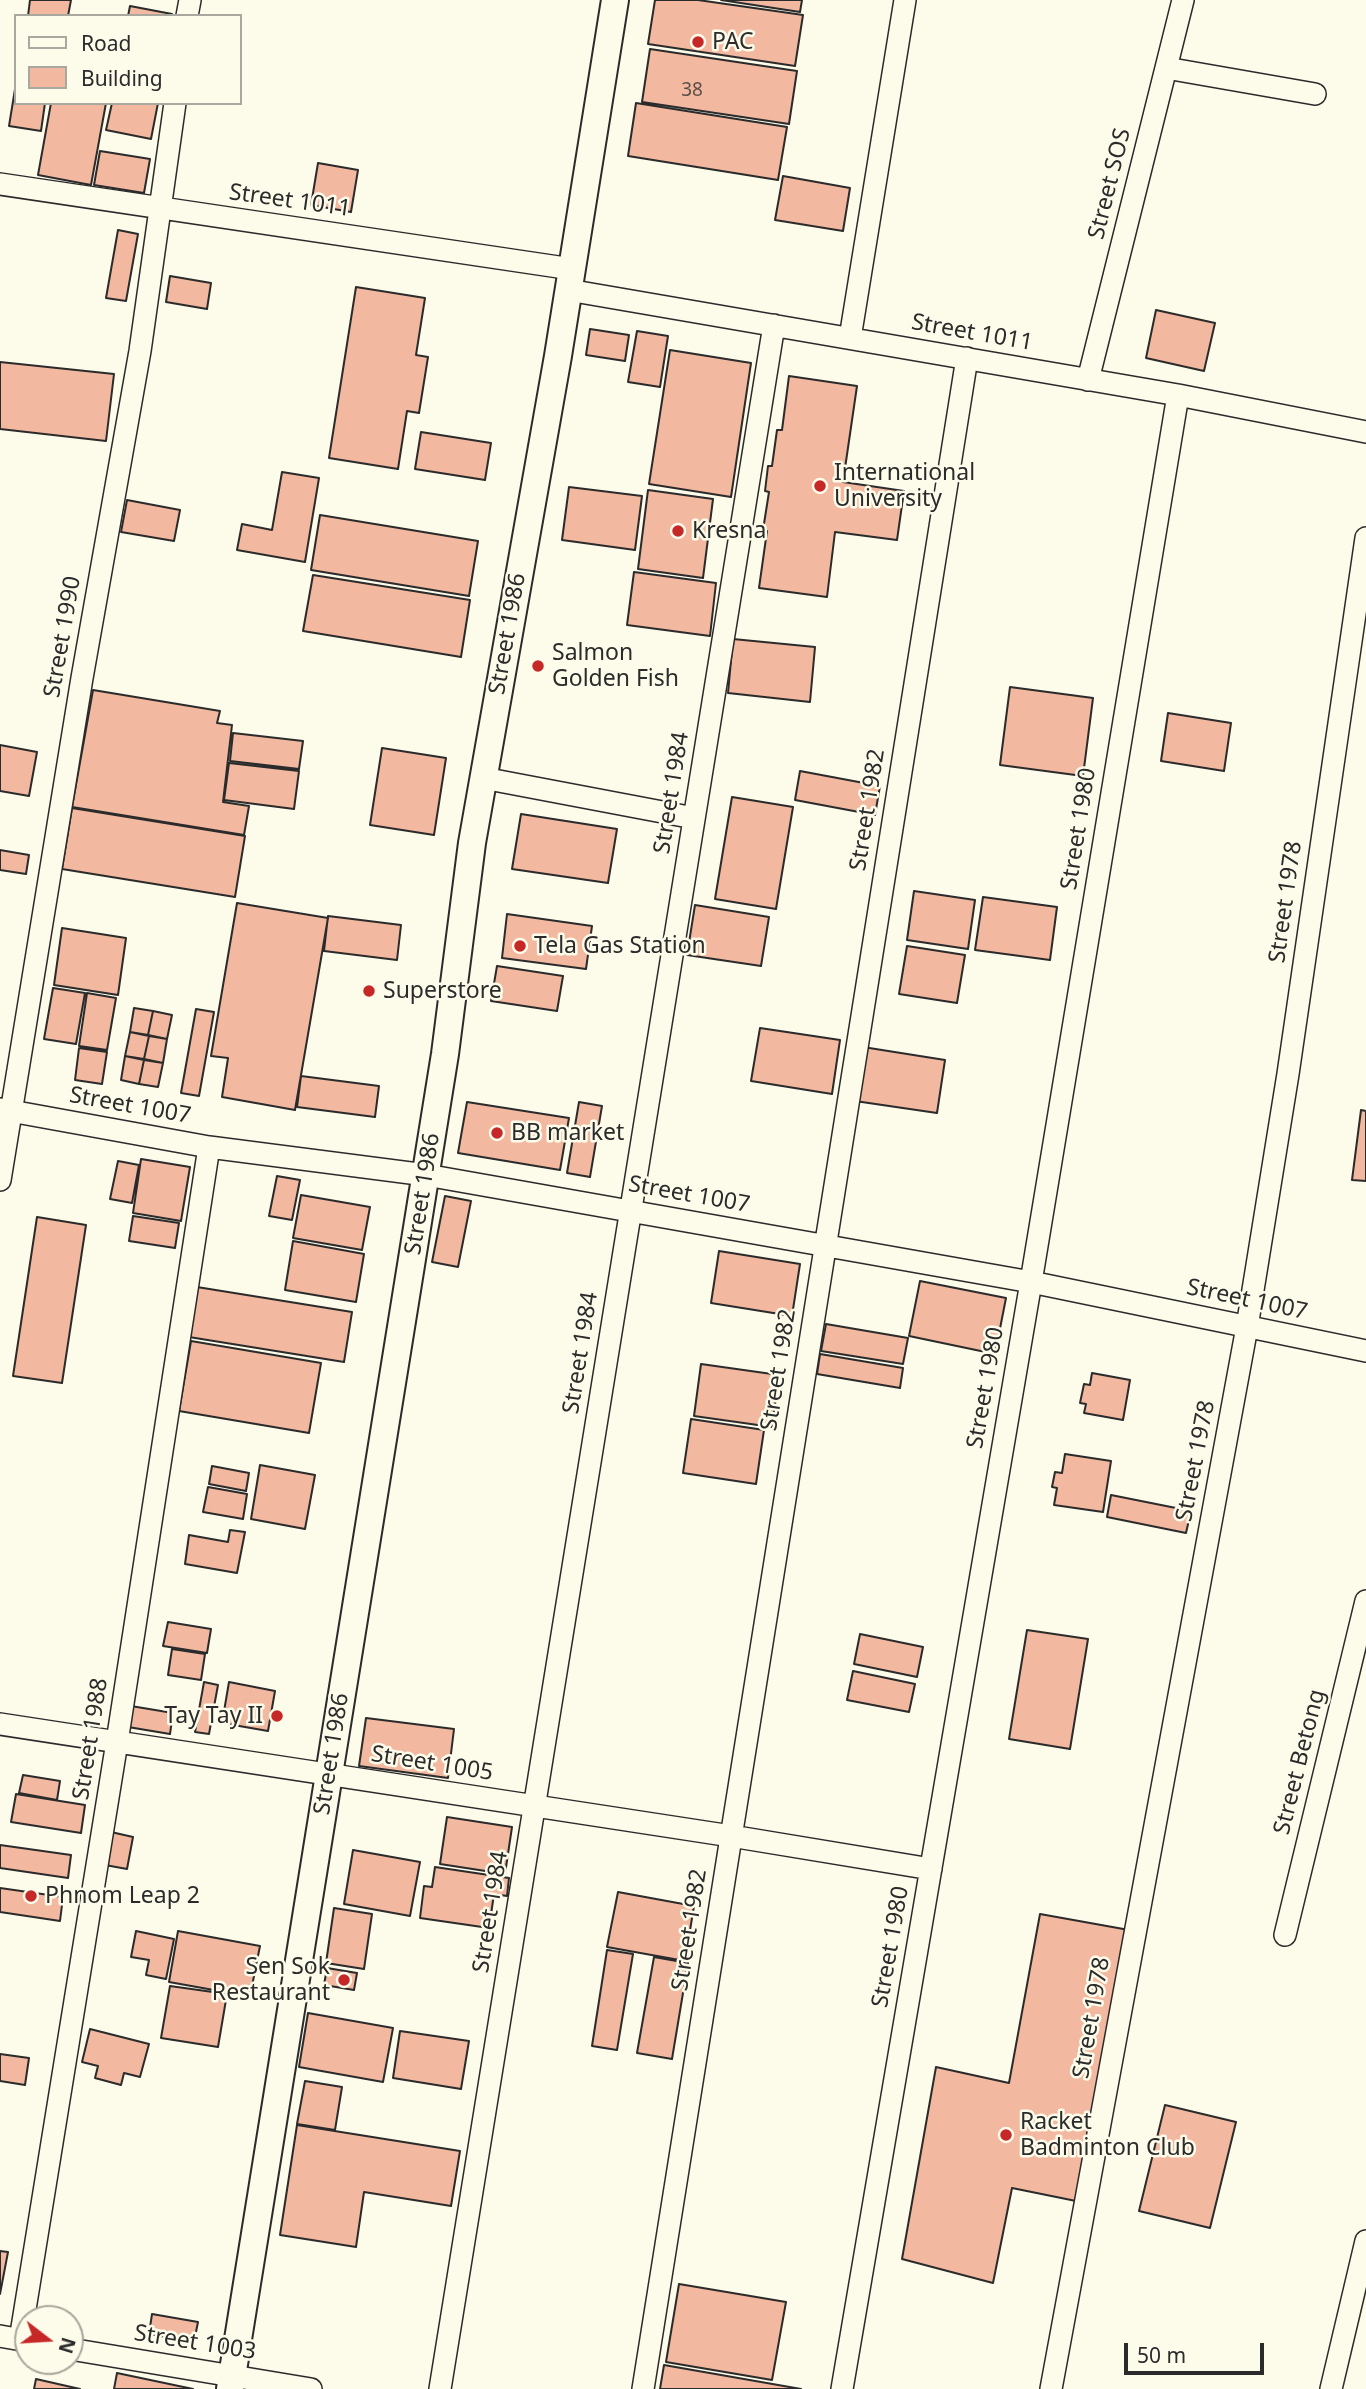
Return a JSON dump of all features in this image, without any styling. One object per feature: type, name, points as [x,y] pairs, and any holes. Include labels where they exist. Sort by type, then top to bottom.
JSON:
[{"type":"main road","name":"Street 1986","points":[[231,2382],[452,1013],[472,843],[570,279],[615,0]]},
{"type":"street","points":[[850,338],[905,0]]},
{"type":"street","name":"Street SOS","points":[[1088,380],[1183,0]]},
{"type":"street","points":[[1166,68],[1315,94]]},
{"type":"street","name":"Street 1990","points":[[0,1180],[5,1110],[138,364],[175,105]]},
{"type":"street","name":"Street 1011","points":[[0,184],[570,279],[774,325],[1178,395],[1366,432]]},
{"type":"street","name":"Street 1984","points":[[440,2389],[774,325]]},
{"type":"street","name":"Street 1982","points":[[643,2389],[967,358]]},
{"type":"street","name":"Street 1980","points":[[842,2389],[1031,1282],[1178,395]]},
{"type":"street","name":"Street 1978","points":[[1051,2389],[1247,1327],[1288,1074],[1366,538]]},
{"type":"street","points":[[483,778],[694,818]]},
{"type":"street","name":"Street 1007","points":[[5,1110],[209,1147],[426,1175],[631,1211],[1031,1282],[1366,1351]]},
{"type":"street","name":"Street 1988","points":[[22,2305],[117,1742],[209,1147]]},
{"type":"street","name":"Street Betong","points":[[1285,1935],[1366,1601]]},
{"type":"street","name":"Street 1005","points":[[0,1724],[931,1869]]},
{"type":"street","points":[[1331,2389],[1366,2241]]},
{"type":"street","name":"Street 1003","points":[[84,2352],[231,2382],[311,2389]]},
{"type":"building","points":[[30,0],[71,0],[68,14],[28,14]]},
{"type":"building","points":[[655,0],[698,0],[803,15],[795,66],[648,44]]},
{"type":"building","points":[[721,0],[802,0],[800,12]]},
{"type":"building","points":[[130,6],[172,14],[128,14]]},
{"type":"building","points":[[650,49],[797,71],[789,124],[642,102]]},
{"type":"building","points":[[14,95],[14,105],[45,105],[41,131],[9,126]]},
{"type":"building","points":[[636,103],[787,127],[778,180],[628,156]]},
{"type":"building","points":[[51,105],[106,105],[91,185],[38,175]]},
{"type":"building","points":[[112,105],[158,105],[151,139],[106,130]]},
{"type":"building","points":[[100,151],[150,159],[144,193],[94,185]]},
{"type":"building","points":[[318,163],[358,170],[351,212],[311,205]]},
{"type":"building","points":[[783,176],[850,188],[843,231],[775,220]]},
{"type":"building","points":[[118,230],[138,234],[126,301],[106,298]]},
{"type":"building","points":[[170,276],[211,283],[207,309],[166,302]]},
{"type":"building","points":[[356,287],[425,298],[416,355],[428,357],[419,413],[407,411],[398,469],[329,458]]},
{"type":"building","points":[[1156,310],[1215,323],[1204,371],[1146,358]]},
{"type":"building","points":[[590,329],[629,335],[625,361],[586,355]]},
{"type":"building","points":[[637,331],[668,336],[660,387],[628,382]]},
{"type":"building","points":[[670,350],[751,363],[731,497],[649,484]]},
{"type":"building","points":[[0,362],[114,374],[106,441],[0,429]]},
{"type":"building","name":"International University","points":[[789,376],[857,386],[843,482],[904,491],[897,540],[835,532],[827,597],[759,588],[767,531],[763,530],[769,492],[765,491],[768,466],[772,466],[777,430],[782,430]]},
{"type":"building","points":[[421,432],[491,443],[485,480],[415,469]]},
{"type":"building","points":[[282,472],[319,478],[305,562],[237,550],[242,524],[272,530]]},
{"type":"building","points":[[569,487],[642,496],[635,550],[562,540]]},
{"type":"building","points":[[648,490],[713,499],[703,578],[638,569]]},
{"type":"building","points":[[127,500],[180,510],[174,541],[121,532]]},
{"type":"building","points":[[320,515],[478,541],[469,596],[311,570]]},
{"type":"building","points":[[634,572],[716,583],[710,636],[627,625]]},
{"type":"building","points":[[313,575],[470,600],[461,657],[303,631]]},
{"type":"building","points":[[733,639],[815,647],[810,702],[728,693]]},
{"type":"building","points":[[1010,687],[1093,698],[1083,776],[1000,765]]},
{"type":"building","points":[[93,690],[220,711],[217,723],[232,725],[223,802],[249,806],[244,835],[72,807]]},
{"type":"building","points":[[1168,713],[1231,723],[1224,771],[1161,761]]},
{"type":"building","points":[[233,733],[303,741],[299,769],[230,761]]},
{"type":"building","points":[[0,745],[37,752],[29,796],[0,791]]},
{"type":"building","points":[[382,748],[446,758],[434,835],[370,825]]},
{"type":"building","points":[[229,763],[299,771],[294,809],[224,800]]},
{"type":"building","points":[[800,771],[880,786],[875,815],[795,800]]},
{"type":"building","points":[[732,797],[793,807],[776,909],[715,899]]},
{"type":"building","points":[[72,808],[245,836],[235,897],[62,869]]},
{"type":"building","points":[[521,814],[617,829],[608,883],[512,869]]},
{"type":"building","points":[[0,850],[29,855],[26,874],[0,870]]},
{"type":"building","points":[[914,891],[975,900],[968,949],[907,940]]},
{"type":"building","points":[[983,897],[1057,907],[1050,960],[975,950]]},
{"type":"building","points":[[237,903],[328,918],[295,1110],[222,1097],[228,1058],[211,1056]]},
{"type":"building","points":[[695,905],[769,917],[761,966],[687,955]]},
{"type":"building","points":[[507,914],[592,926],[586,969],[502,958]]},
{"type":"building","points":[[328,916],[401,925],[397,960],[324,951]]},
{"type":"building","points":[[62,928],[126,938],[118,995],[54,985]]},
{"type":"building","points":[[907,946],[965,955],[957,1003],[899,994]]},
{"type":"building","points":[[497,966],[563,976],[557,1011],[491,1001]]},
{"type":"building","points":[[53,988],[85,993],[76,1044],[44,1039]]},
{"type":"building","points":[[87,993],[116,998],[107,1050],[79,1046]]},
{"type":"building","points":[[134,1008],[153,1011],[148,1035],[130,1032]]},
{"type":"building","points":[[196,1009],[214,1012],[199,1096],[181,1093]]},
{"type":"building","points":[[153,1011],[172,1015],[167,1039],[148,1035]]},
{"type":"building","points":[[760,1028],[840,1040],[832,1094],[751,1081]]},
{"type":"building","points":[[130,1032],[149,1036],[144,1059],[125,1056]]},
{"type":"building","points":[[149,1036],[167,1039],[163,1063],[144,1059]]},
{"type":"building","points":[[863,1047],[945,1060],[937,1113],[855,1101]]},
{"type":"building","points":[[79,1048],[107,1052],[102,1084],[75,1080]]},
{"type":"building","points":[[125,1056],[144,1060],[139,1084],[121,1080]]},
{"type":"building","points":[[144,1060],[163,1063],[158,1087],[139,1084]]},
{"type":"building","points":[[301,1076],[379,1086],[375,1117],[297,1107]]},
{"type":"building","points":[[467,1102],[569,1118],[560,1170],[458,1153]]},
{"type":"building","points":[[579,1102],[602,1106],[590,1177],[567,1173]]},
{"type":"building","points":[[1361,1110],[1366,1111],[1366,1181],[1352,1180]]},
{"type":"building","points":[[141,1159],[190,1167],[181,1221],[133,1213]]},
{"type":"building","points":[[118,1161],[139,1165],[132,1203],[110,1199]]},
{"type":"building","points":[[277,1176],[300,1180],[292,1220],[269,1216]]},
{"type":"building","points":[[301,1195],[370,1207],[362,1250],[293,1238]]},
{"type":"building","points":[[445,1196],[471,1201],[458,1267],[432,1262]]},
{"type":"building","points":[[133,1216],[179,1223],[175,1248],[129,1241]]},
{"type":"building","points":[[37,1217],[86,1225],[62,1383],[13,1376]]},
{"type":"building","points":[[293,1241],[364,1254],[356,1302],[285,1290]]},
{"type":"building","points":[[719,1251],[800,1264],[792,1316],[711,1303]]},
{"type":"building","points":[[920,1281],[1006,1298],[995,1354],[909,1336]]},
{"type":"building","points":[[197,1287],[352,1312],[344,1362],[189,1337]]},
{"type":"building","points":[[826,1324],[908,1338],[903,1364],[821,1351]]},
{"type":"building","points":[[191,1341],[321,1363],[309,1433],[179,1411]]},
{"type":"building","points":[[820,1354],[903,1368],[900,1388],[817,1374]]},
{"type":"building","points":[[701,1364],[779,1375],[772,1427],[694,1416]]},
{"type":"building","points":[[1092,1373],[1130,1380],[1123,1420],[1084,1413],[1086,1404],[1080,1403],[1084,1384],[1090,1385]]},
{"type":"building","points":[[691,1419],[764,1430],[756,1484],[683,1473]]},
{"type":"building","points":[[1065,1454],[1111,1461],[1103,1512],[1054,1505],[1057,1488],[1052,1487],[1055,1472],[1062,1473]]},
{"type":"building","points":[[260,1465],[315,1475],[305,1529],[251,1519]]},
{"type":"building","points":[[212,1466],[249,1473],[246,1491],[209,1484]]},
{"type":"building","points":[[208,1487],[247,1494],[243,1519],[203,1512]]},
{"type":"building","points":[[1111,1495],[1191,1511],[1186,1533],[1107,1517]]},
{"type":"building","points":[[230,1530],[245,1532],[237,1573],[185,1564],[189,1535],[228,1542]]},
{"type":"building","points":[[168,1622],[211,1629],[207,1653],[163,1646]]},
{"type":"building","points":[[1027,1630],[1088,1639],[1070,1749],[1009,1739]]},
{"type":"building","points":[[860,1634],[923,1647],[917,1677],[854,1664]]},
{"type":"building","points":[[172,1649],[205,1654],[201,1680],[168,1675]]},
{"type":"building","points":[[853,1671],[915,1684],[909,1712],[847,1700]]},
{"type":"building","points":[[204,1682],[218,1685],[209,1734],[195,1732]]},
{"type":"building","points":[[229,1682],[275,1691],[268,1731],[222,1723]]},
{"type":"building","points":[[131,1706],[173,1713],[170,1734],[128,1727]]},
{"type":"building","points":[[366,1718],[454,1729],[448,1778],[359,1766]]},
{"type":"building","points":[[23,1775],[60,1781],[57,1800],[19,1793]]},
{"type":"building","points":[[16,1794],[85,1805],[81,1833],[11,1822]]},
{"type":"building","points":[[447,1817],[512,1827],[505,1874],[440,1864]]},
{"type":"building","points":[[111,1832],[133,1837],[127,1869],[105,1865]]},
{"type":"building","points":[[0,1845],[71,1855],[68,1878],[0,1868]]},
{"type":"building","points":[[353,1850],[420,1862],[410,1916],[344,1904]]},
{"type":"building","points":[[435,1867],[509,1878],[507,1896],[494,1894],[489,1928],[420,1918],[424,1886],[432,1887]]},
{"type":"building","points":[[0,1888],[63,1897],[60,1921],[0,1912]]},
{"type":"building","points":[[618,1892],[694,1906],[685,1961],[607,1947]]},
{"type":"building","points":[[334,1908],[372,1914],[364,1969],[326,1963]]},
{"type":"building","name":"Racket Badminton Club","points":[[1040,1914],[1129,1930],[1076,2201],[1012,2188],[993,2283],[902,2259],[936,2067],[1009,2083]]},
{"type":"building","points":[[136,1931],[174,1939],[166,1979],[146,1975],[149,1960],[131,1957]]},
{"type":"building","points":[[178,1931],[260,1946],[251,1991],[237,1989],[236,1994],[169,1982]]},
{"type":"building","points":[[607,1950],[633,1954],[617,2050],[592,2046]]},
{"type":"building","points":[[654,1957],[688,1963],[672,2059],[637,2053]]},
{"type":"building","points":[[327,1968],[357,1973],[354,1990],[324,1985]]},
{"type":"building","points":[[170,1986],[227,1994],[218,2047],[161,2038]]},
{"type":"building","points":[[308,2013],[393,2028],[383,2082],[299,2067]]},
{"type":"building","points":[[90,2029],[149,2044],[140,2077],[124,2073],[121,2085],[95,2078],[98,2066],[82,2062]]},
{"type":"building","points":[[400,2031],[469,2041],[461,2089],[393,2078]]},
{"type":"building","points":[[0,2054],[29,2058],[25,2085],[0,2081]]},
{"type":"building","points":[[305,2081],[342,2087],[335,2130],[297,2124]]},
{"type":"building","points":[[1165,2105],[1236,2122],[1210,2228],[1139,2211]]},
{"type":"building","points":[[297,2125],[460,2151],[451,2206],[364,2192],[356,2247],[280,2235]]},
{"type":"building","points":[[0,2251],[8,2252],[0,2294]]},
{"type":"building","points":[[679,2284],[786,2302],[772,2380],[666,2362]]},
{"type":"building","points":[[152,2314],[198,2322],[194,2342],[149,2334]]},
{"type":"building","points":[[664,2365],[801,2389],[660,2389]]},
{"type":"building","points":[[117,2373],[193,2389],[114,2389]]},
{"type":"building","points":[[36,2379],[80,2389],[34,2389]]},
{"type":"place","name":"PAC","points":[[698,42]]},
{"type":"place","name":"International University","points":[[820,486]]},
{"type":"place","name":"Kresna","points":[[678,531]]},
{"type":"place","name":"Salmon Golden Fish","points":[[538,666]]},
{"type":"place","name":"Tela Gas Station","points":[[520,946]]},
{"type":"place","name":"Superstore","points":[[369,991]]},
{"type":"place","name":"BB market","points":[[497,1133]]},
{"type":"place","name":"Tay Tay II","points":[[277,1716]]},
{"type":"place","name":"Phnom Leap 2","points":[[31,1896]]},
{"type":"place","name":"Sen Sok Restaurant","points":[[344,1980]]},
{"type":"place","name":"Racket Badminton Club","points":[[1006,2135]]}]
